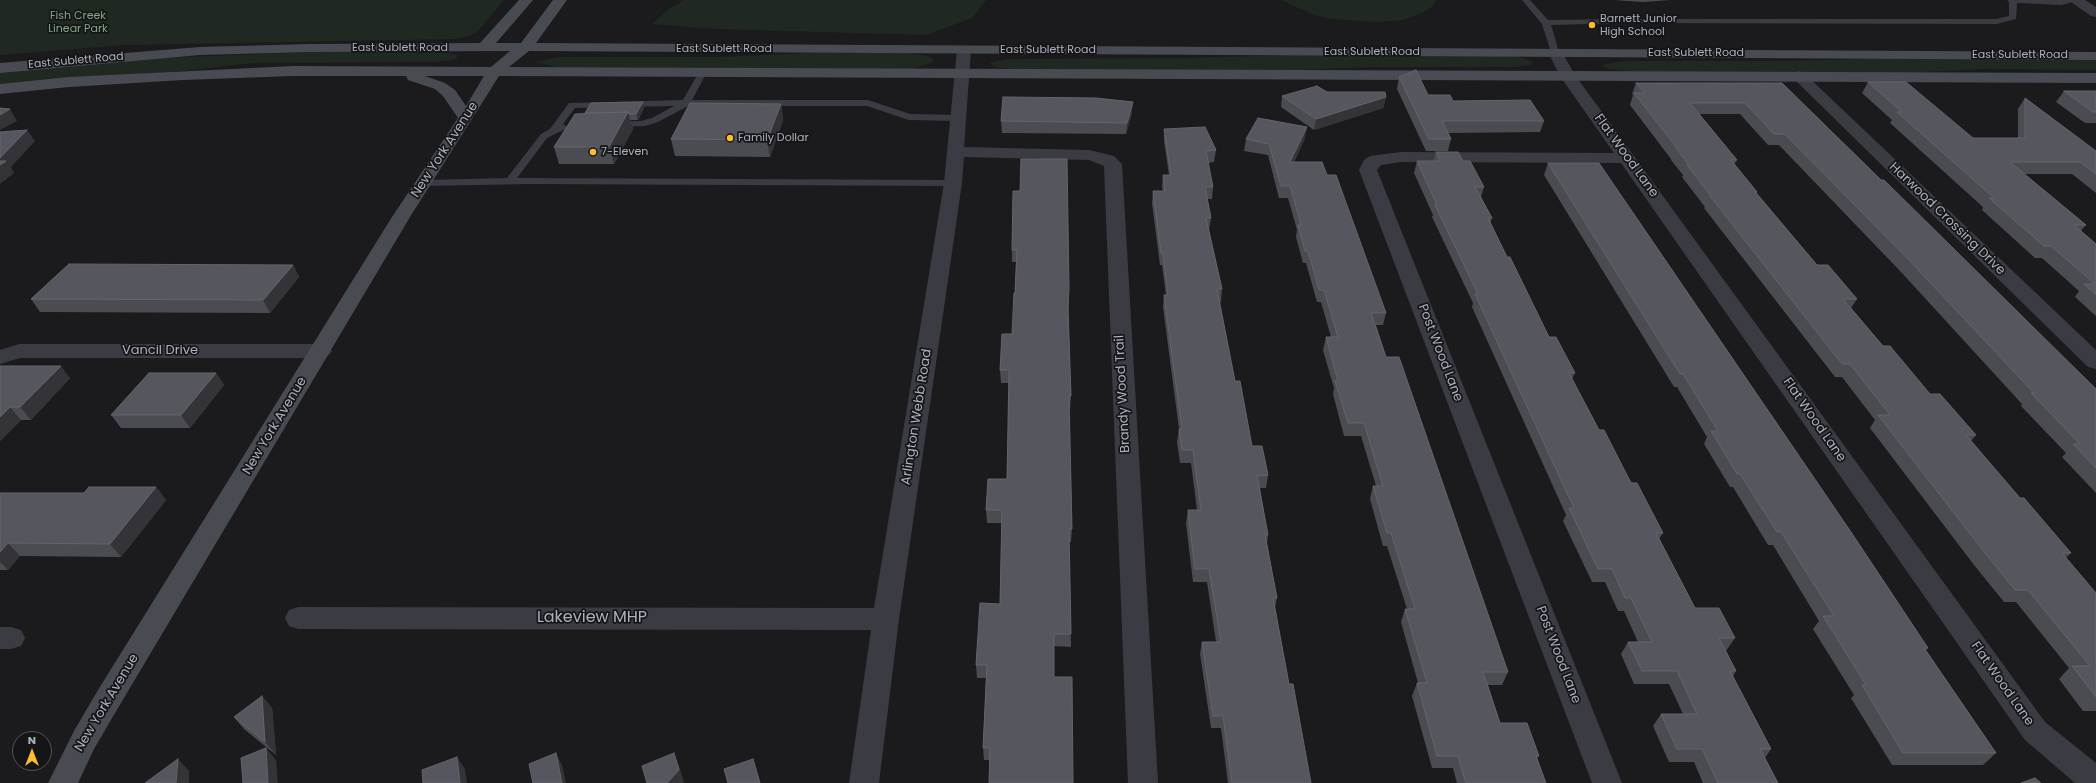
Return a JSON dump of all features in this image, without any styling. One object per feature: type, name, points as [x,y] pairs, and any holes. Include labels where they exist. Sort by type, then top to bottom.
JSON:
[{"type":"main road","points":[[494,72],[483,48],[526,0]]},
{"type":"main road","name":"New York Avenue","points":[[63,783],[84,740],[108,699],[424,183],[494,72],[553,27],[560,0]]},
{"type":"main road","points":[[553,27],[584,43],[619,48]]},
{"type":"main road","name":"East Sublett Road","points":[[0,68],[200,51],[319,48],[525,47],[2096,56]]},
{"type":"main road","name":"East Sublett Road","points":[[0,89],[69,82],[183,75],[293,71],[2096,78]]},
{"type":"main road","points":[[393,71],[440,86],[454,98],[466,118]]},
{"type":"street","points":[[2075,0],[2096,0]]},
{"type":"street","points":[[2075,0],[2096,13]]},
{"type":"street","name":"Arlington Webb Road","points":[[864,783],[886,619],[953,183],[957,152],[964,50]]},
{"type":"street","name":"Flat Wood Lane","points":[[1555,52],[1568,76],[1628,158],[2035,731],[2092,777]]},
{"type":"street","name":"Harwood Crossing Drive","points":[[1799,76],[2096,362]]},
{"type":"street","name":"Brandy Wood Trail","points":[[957,152],[1089,155],[1108,160],[1113,164],[1143,783]]},
{"type":"street","name":"Post Wood Lane","points":[[1607,783],[1368,170],[1370,164],[1376,160],[1401,157],[1628,158]]},
{"type":"street","name":"Vancil Drive","points":[[0,357],[19,351],[321,351]]},
{"type":"street","name":"Lakeview MHP","points":[[298,618],[886,619]]},
{"type":"lane","points":[[1526,0],[1546,23],[1555,52]]},
{"type":"lane","points":[[1546,23],[1628,21],[1997,22],[2013,17],[2012,1],[2062,3],[2075,0]]},
{"type":"lane","points":[[606,125],[642,124],[655,120],[686,103],[703,72]]},
{"type":"lane","points":[[554,130],[572,105],[686,103],[868,103],[909,117],[959,118]]},
{"type":"lane","points":[[510,181],[544,136],[554,130],[571,126]]},
{"type":"lane","points":[[424,183],[510,181],[953,183]]},
{"type":"green space","name":"Fish Creek Linear Park","points":[[0,0],[504,0],[477,32],[466,37],[455,39],[124,45],[0,55]]},
{"type":"green space","points":[[684,0],[986,0],[972,18],[926,35],[716,29],[652,24],[670,8]]},
{"type":"green space","points":[[1281,0],[1436,0],[1433,6],[1422,13],[1403,20],[1378,22],[1332,19],[1314,15]]},
{"type":"green space","points":[[342,51],[443,52],[458,55],[456,59],[436,62],[253,63],[191,70],[0,85],[0,72],[160,58]]},
{"type":"green space","points":[[808,53],[907,53],[927,56],[933,59],[933,62],[908,69],[557,67],[535,62],[559,57],[722,57]]},
{"type":"green space","points":[[1301,55],[1506,56],[1523,58],[1533,62],[1530,65],[1514,67],[1373,67],[1270,71],[1013,69],[996,67],[989,63],[1007,59],[1182,58]]},
{"type":"green space","points":[[1894,58],[2096,59],[2096,70],[1985,69],[1903,73],[1636,72],[1610,69],[1601,65],[1626,61],[1787,61]]},
{"type":"building","points":[[1416,70],[1428,95],[1450,95],[1453,101],[1530,100],[1544,121],[1442,121],[1451,139],[1429,139],[1399,77]]},
{"type":"building","points":[[1868,82],[1906,82],[1973,138],[2025,138],[2025,98],[2096,151],[2096,174],[2080,162],[2010,162],[2086,225],[2074,225],[2096,244],[2096,295],[2084,284],[2095,284],[2051,246],[2044,246],[1989,198],[1994,198],[1897,112],[1902,112]]},
{"type":"building","points":[[1636,83],[1782,83],[1881,180],[1884,180],[2096,389],[2096,468],[2073,444],[2080,444],[2031,393],[2034,393],[1909,260],[1785,134],[1774,134],[1745,103],[1690,103],[1737,160],[1731,160],[1757,192],[1755,192],[1817,265],[1828,265],[1857,299],[1843,299],[1883,346],[1890,346],[1930,394],[1940,394],[1976,435],[1966,435],[2020,498],[2024,498],[2071,553],[2062,553],[2096,593],[2096,697],[2072,666],[2090,666],[2028,590],[2015,590],[1985,553],[1878,415],[1890,415],[1850,364],[1842,364],[1710,196],[1687,165],[1689,165],[1677,148],[1634,93],[1645,93]]},
{"type":"building","points":[[1317,86],[1327,92],[1385,92],[1386,97],[1316,119],[1282,96]]},
{"type":"building","points":[[2064,91],[2096,91],[2096,112],[2093,112]]},
{"type":"building","points":[[1003,97],[1096,98],[1133,102],[1127,123],[1001,121]]},
{"type":"building","points":[[643,102],[636,114],[629,114],[628,112],[585,113],[591,103]]},
{"type":"building","points":[[690,103],[781,104],[767,140],[671,139]]},
{"type":"building","points":[[0,108],[10,109],[0,115]]},
{"type":"building","points":[[628,112],[609,147],[554,147],[575,114]]},
{"type":"building","points":[[1258,118],[1307,127],[1290,162],[1322,162],[1327,175],[1336,175],[1386,313],[1371,313],[1386,357],[1399,357],[1508,672],[1483,672],[1500,723],[1527,723],[1539,756],[1536,756],[1546,783],[1466,783],[1458,756],[1437,756],[1417,683],[1427,683],[1405,609],[1415,609],[1391,533],[1387,533],[1373,486],[1383,486],[1364,423],[1348,423],[1335,381],[1338,381],[1326,337],[1338,337],[1324,290],[1319,290],[1308,251],[1305,251],[1298,225],[1301,225],[1290,186],[1281,186],[1269,144],[1246,139]]},
{"type":"building","points":[[1205,127],[1216,150],[1206,151],[1213,187],[1205,187],[1211,218],[1206,218],[1222,289],[1217,289],[1235,381],[1240,381],[1252,446],[1262,446],[1268,475],[1257,476],[1268,535],[1265,535],[1277,598],[1273,598],[1289,684],[1293,684],[1311,783],[1232,783],[1223,716],[1213,716],[1202,642],[1221,642],[1209,569],[1195,569],[1188,510],[1201,510],[1193,450],[1182,450],[1179,429],[1182,429],[1164,295],[1168,295],[1153,191],[1165,191],[1163,175],[1171,175],[1164,129]]},
{"type":"building","points":[[27,130],[0,158],[0,132]]},
{"type":"building","points":[[1436,152],[1458,152],[1463,161],[1470,161],[1484,187],[1475,187],[1492,218],[1488,218],[1507,257],[1510,257],[1549,337],[1556,337],[1575,373],[1569,373],[1599,430],[1604,430],[1631,483],[1637,483],[1663,533],[1656,533],[1695,608],[1719,608],[1735,638],[1719,638],[1736,671],[1730,671],[1771,749],[1760,749],[1778,783],[1718,783],[1702,749],[1677,749],[1661,714],[1697,714],[1677,671],[1642,671],[1628,642],[1652,642],[1631,598],[1625,598],[1612,569],[1598,569],[1569,508],[1574,508],[1475,294],[1478,294],[1435,205],[1437,205],[1417,161],[1440,161]]},
{"type":"building","points":[[1021,159],[1067,159],[1068,308],[1071,396],[1069,396],[1072,529],[1069,529],[1071,634],[1054,634],[1054,677],[1072,677],[1073,783],[989,783],[990,748],[983,748],[987,665],[976,665],[980,603],[1000,604],[1002,510],[986,510],[988,479],[1007,479],[1009,370],[1000,370],[1002,334],[1012,334],[1017,250],[1012,250],[1013,191],[1020,191]]},
{"type":"building","points":[[0,161],[6,161],[0,165]]},
{"type":"building","points":[[1548,163],[1599,163],[1851,532],[1928,648],[1924,648],[1996,753],[1903,753],[1862,685],[1866,685],[1823,616],[1834,616],[1781,532],[1777,532],[1740,474],[1737,474],[1711,431],[1718,431],[1683,374],[1680,374]]},
{"type":"building","points":[[69,264],[293,265],[263,300],[31,299]]},
{"type":"building","points":[[0,366],[61,366],[20,407],[10,407],[0,417]]},
{"type":"building","points":[[149,373],[216,373],[181,415],[111,415]]},
{"type":"building","points":[[89,487],[156,487],[110,544],[8,543],[0,552],[0,493],[84,493]]},
{"type":"building","points":[[262,696],[265,742],[234,717]]},
{"type":"building","points":[[266,748],[268,783],[243,783],[241,758]]},
{"type":"building","points":[[556,753],[562,783],[533,783],[529,764]]},
{"type":"building","points":[[674,753],[679,770],[667,783],[647,783],[642,766]]},
{"type":"building","points":[[457,757],[460,783],[423,783],[422,770]]},
{"type":"building","points":[[178,759],[176,783],[145,783]]},
{"type":"building","points":[[753,759],[760,783],[728,783],[724,769]]},
{"type":"building","points":[[2035,778],[2041,783],[2021,783]]},
{"type":"place","name":"Barnett Junior High School","points":[[1592,25]]},
{"type":"place","name":"Family Dollar","points":[[730,138]]},
{"type":"place","name":"7-Eleven","points":[[593,152]]}]
